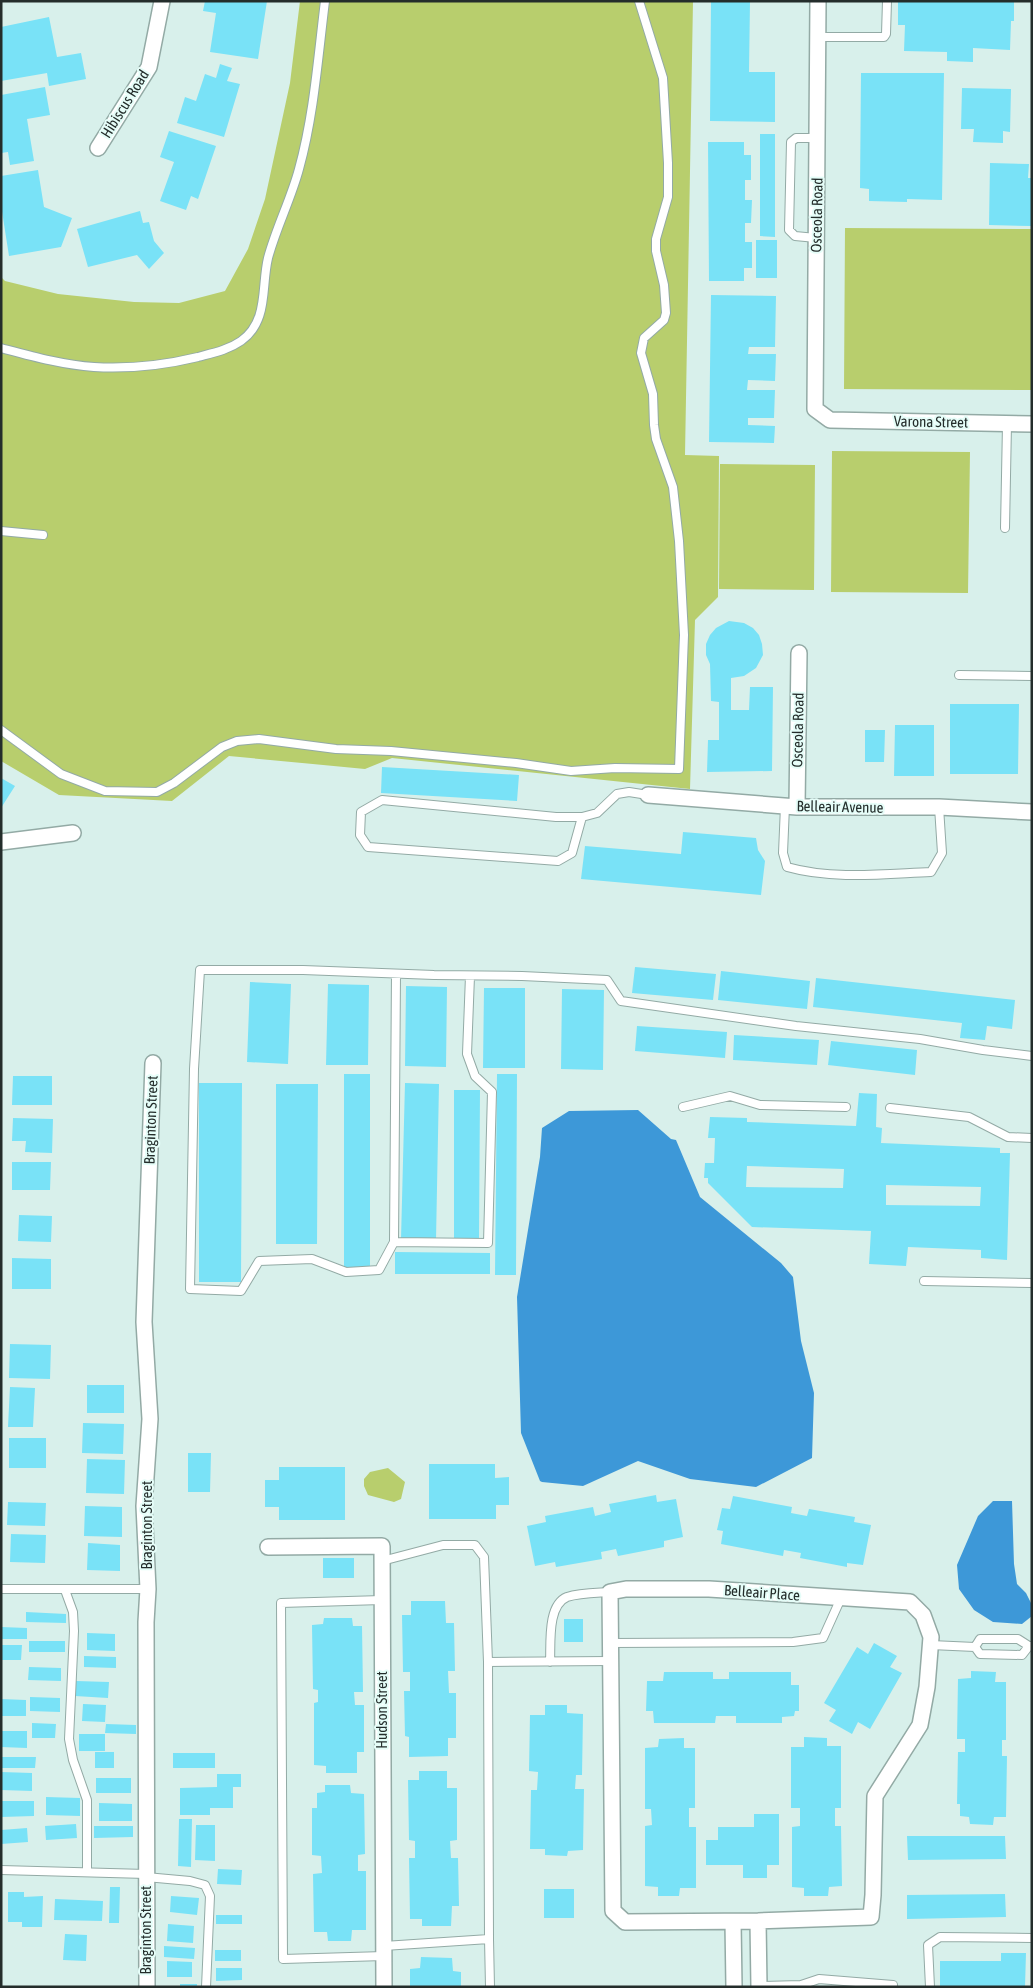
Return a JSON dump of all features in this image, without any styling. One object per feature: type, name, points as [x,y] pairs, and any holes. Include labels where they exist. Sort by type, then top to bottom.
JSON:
[{"type":"street","name":"Hibiscus Road","points":[[98,148],[149,67],[162,1]]},
{"type":"street","name":"Osceola Road","points":[[818,1],[815,409],[830,420]]},
{"type":"street","name":"Varona Street","points":[[830,420],[1032,424]]},
{"type":"street","name":"Osceola Road","points":[[791,806],[799,652]]},
{"type":"street","name":"Belleair Avenue","points":[[648,794],[791,806],[939,807],[1032,812]]},
{"type":"street","points":[[1,842],[73,833]]},
{"type":"street","name":"Braginton Street","points":[[147,1987],[146,1622],[148,1589],[144,1506],[150,1419],[144,1322],[153,1063]]},
{"type":"street","points":[[268,1547],[382,1546],[382,1560]]},
{"type":"street","name":"Hudson Street","points":[[382,1560],[384,1987]]},
{"type":"street","name":"Belleair Place","points":[[626,1589],[709,1589],[910,1602],[923,1615],[931,1637],[927,1687],[920,1725],[875,1796],[873,1895],[870,1917],[733,1922],[625,1922],[613,1912],[610,1592],[626,1589]]},
{"type":"street","points":[[758,1921],[759,1986]]},
{"type":"street","points":[[733,1922],[734,1987]]},
{"type":"lane","points":[[1,348],[59,362],[93,367],[122,367],[173,362],[228,348],[242,340],[253,329],[260,319],[268,259],[299,169],[308,126],[325,1]]},
{"type":"lane","points":[[1,730],[61,774],[105,791],[157,792],[174,783],[222,746],[237,741],[259,739],[336,748],[391,751],[516,763],[571,771],[615,768],[678,768],[684,635],[679,541],[673,487],[656,439],[654,394],[641,353],[644,338],[664,320],[666,313],[664,286],[656,251],[656,239],[668,196],[668,163],[663,78],[639,1]]},
{"type":"lane","points":[[818,37],[884,37],[886,34],[886,1]]},
{"type":"lane","points":[[816,238],[794,236],[790,230],[790,195],[791,142],[796,138],[817,138]]},
{"type":"lane","points":[[1005,528],[1007,424]]},
{"type":"lane","points":[[1,531],[43,535]]},
{"type":"lane","points":[[959,675],[1032,676]]},
{"type":"lane","points":[[582,817],[572,853],[558,862],[368,847],[360,836],[361,812],[382,800],[556,817],[582,817],[597,814],[617,794],[629,792],[648,794]]},
{"type":"lane","points":[[791,806],[783,853],[787,867],[803,872],[831,875],[930,872],[942,853],[939,807]]},
{"type":"lane","points":[[396,974],[394,1242],[379,1270],[346,1272],[312,1259],[259,1261],[241,1291],[190,1289],[194,1069],[200,970],[303,970],[607,980],[621,1002],[796,1026],[920,1039],[1032,1056]]},
{"type":"lane","points":[[394,1242],[488,1243],[492,1092],[475,1076],[467,1054],[470,976]]},
{"type":"lane","points":[[683,1107],[730,1096],[760,1104],[846,1107]]},
{"type":"lane","points":[[890,1108],[969,1117],[1008,1137],[1032,1138]]},
{"type":"lane","points":[[924,1281],[1032,1283]]},
{"type":"lane","points":[[382,1560],[443,1545],[475,1545],[484,1557],[488,1662],[490,1987]]},
{"type":"lane","points":[[1,1589],[148,1589]]},
{"type":"lane","points":[[65,1590],[73,1612],[74,1630],[70,1739],[73,1760],[87,1800],[87,1872]]},
{"type":"lane","points":[[550,1662],[554,1611],[559,1603],[567,1598],[610,1592]]},
{"type":"lane","points":[[610,1643],[793,1642],[823,1638],[841,1598]]},
{"type":"lane","points":[[382,1600],[281,1603],[283,1959],[384,1951],[489,1939]]},
{"type":"lane","points":[[980,1639],[1018,1639],[1030,1646],[1022,1655],[980,1654],[975,1647],[980,1639]]},
{"type":"lane","points":[[930,1646],[975,1647]]},
{"type":"lane","points":[[488,1662],[610,1661]]},
{"type":"lane","points":[[1,1870],[87,1872],[146,1876],[190,1881],[205,1886],[210,1896],[206,1987]]},
{"type":"lane","points":[[930,1987],[928,1945],[940,1937],[1032,1938]]},
{"type":"lane","points":[[759,1986],[800,1986],[819,1979],[893,1985]]},
{"type":"green space","points":[[300,1],[693,1],[685,455],[719,456],[718,597],[695,620],[690,789],[392,758],[365,769],[229,756],[172,801],[59,795],[1,761],[1,277],[5,281],[58,294],[134,302],[179,303],[225,291],[248,249],[265,199],[290,83]]},
{"type":"green space","points":[[845,228],[1032,229],[1032,390],[844,389]]},
{"type":"green space","points":[[832,451],[970,452],[968,593],[831,592]]},
{"type":"green space","points":[[720,464],[815,465],[814,590],[719,589]]},
{"type":"green space","points":[[388,1468],[405,1482],[401,1499],[394,1502],[368,1495],[364,1486],[364,1479],[370,1472]]},
{"type":"water","points":[[638,1110],[671,1139],[676,1140],[700,1197],[781,1263],[793,1277],[801,1341],[814,1393],[812,1458],[756,1487],[690,1479],[638,1461],[583,1486],[542,1482],[521,1433],[517,1297],[540,1157],[542,1128],[569,1111]]},
{"type":"water","points":[[993,1501],[1012,1501],[1014,1564],[1017,1584],[1026,1593],[1032,1605],[1032,1616],[1022,1624],[993,1622],[974,1610],[959,1589],[957,1565],[978,1516]]},
{"type":"building","points":[[205,1],[267,1],[258,59],[210,52],[216,13],[203,11]]},
{"type":"building","points":[[711,1],[750,1],[749,72],[775,72],[775,122],[710,121]]},
{"type":"building","points":[[898,1],[1014,1],[1014,21],[1011,21],[1010,50],[973,48],[973,62],[947,61],[947,52],[904,51],[905,25],[898,25]]},
{"type":"building","points":[[49,17],[57,57],[81,53],[86,79],[49,86],[47,73],[1,81],[1,27]]},
{"type":"building","points":[[220,64],[232,68],[227,81],[240,84],[224,137],[177,123],[185,97],[196,101],[205,74],[216,78]]},
{"type":"building","points":[[861,73],[944,73],[942,200],[907,199],[907,202],[869,201],[869,189],[860,188]]},
{"type":"building","points":[[45,87],[50,115],[27,119],[34,161],[10,165],[8,152],[1,153],[1,95]]},
{"type":"building","points":[[962,88],[1011,89],[1010,132],[1003,131],[1003,143],[973,142],[974,129],[961,129]]},
{"type":"building","points":[[169,131],[216,146],[198,199],[191,196],[186,210],[160,201],[174,162],[160,157]]},
{"type":"building","points":[[760,134],[775,134],[775,237],[760,236]]},
{"type":"building","points":[[708,142],[744,142],[744,155],[751,155],[751,180],[745,180],[745,200],[752,200],[751,223],[745,223],[745,242],[752,242],[752,268],[744,268],[744,281],[709,281]]},
{"type":"building","points":[[990,163],[1029,164],[1028,178],[1032,178],[1032,226],[989,225]]},
{"type":"building","points":[[38,170],[44,207],[72,218],[61,247],[9,256],[1,205],[1,176]]},
{"type":"building","points":[[140,211],[143,223],[149,222],[154,241],[164,253],[149,269],[137,255],[88,267],[77,229]]},
{"type":"building","points":[[756,240],[777,240],[777,278],[756,278]]},
{"type":"building","points":[[711,295],[776,296],[775,347],[749,347],[748,354],[776,354],[775,381],[748,380],[747,390],[775,390],[774,418],[748,418],[748,425],[775,426],[774,443],[709,442]]},
{"type":"building","points":[[729,621],[744,623],[753,628],[759,635],[762,644],[763,655],[756,668],[744,676],[731,678],[731,710],[749,710],[750,687],[773,687],[772,771],[707,772],[708,740],[719,740],[719,702],[711,701],[710,664],[706,655],[706,644],[716,628]]},
{"type":"building","points":[[950,704],[1019,704],[1018,774],[950,774]]},
{"type":"building","points":[[895,725],[934,725],[934,776],[894,776]]},
{"type":"building","points":[[865,730],[885,730],[884,762],[865,762]]},
{"type":"building","points":[[382,767],[519,775],[517,801],[381,793]]},
{"type":"building","points":[[1,778],[15,786],[1,808]]},
{"type":"building","points":[[683,832],[756,838],[758,850],[765,861],[761,895],[581,879],[585,846],[681,854]]},
{"type":"building","points":[[635,967],[716,974],[713,1000],[632,993]]},
{"type":"building","points":[[721,971],[810,981],[807,1009],[718,1000]]},
{"type":"building","points":[[816,978],[1015,1000],[1012,1029],[987,1026],[985,1040],[960,1038],[962,1023],[813,1007]]},
{"type":"building","points":[[250,982],[291,984],[288,1064],[247,1062]]},
{"type":"building","points":[[328,984],[369,985],[368,1065],[326,1065]]},
{"type":"building","points":[[406,986],[447,987],[446,1067],[405,1066]]},
{"type":"building","points":[[484,988],[525,988],[525,1068],[483,1068]]},
{"type":"building","points":[[562,989],[604,990],[603,1070],[561,1069]]},
{"type":"building","points":[[637,1026],[727,1032],[725,1058],[635,1051]]},
{"type":"building","points":[[734,1035],[819,1040],[817,1065],[733,1060]]},
{"type":"building","points":[[831,1041],[917,1050],[915,1075],[828,1065]]},
{"type":"building","points":[[344,1074],[370,1074],[370,1268],[344,1268]]},
{"type":"building","points":[[497,1074],[517,1074],[516,1275],[495,1275]]},
{"type":"building","points":[[13,1076],[52,1076],[52,1105],[12,1105]]},
{"type":"building","points":[[199,1083],[242,1083],[241,1282],[199,1282]]},
{"type":"building","points":[[405,1083],[439,1084],[436,1240],[401,1239]]},
{"type":"building","points":[[276,1084],[318,1084],[317,1244],[276,1244]]},
{"type":"building","points":[[454,1090],[480,1090],[479,1239],[454,1239]]},
{"type":"building","points":[[859,1093],[877,1094],[876,1127],[882,1128],[881,1143],[1000,1148],[1000,1153],[1010,1153],[1007,1260],[981,1258],[981,1250],[908,1247],[906,1266],[869,1264],[871,1231],[752,1227],[708,1183],[708,1178],[704,1178],[705,1163],[714,1163],[715,1138],[708,1138],[710,1117],[747,1118],[747,1122],[856,1126]],"holes":[[[747,1166],[844,1169],[843,1188],[746,1187]],[[886,1185],[981,1187],[980,1206],[886,1205]]]},
{"type":"building","points":[[13,1118],[53,1119],[52,1153],[25,1152],[26,1141],[12,1141]]},
{"type":"building","points":[[12,1162],[51,1162],[50,1190],[12,1190]]},
{"type":"building","points":[[19,1215],[52,1216],[51,1242],[18,1241]]},
{"type":"building","points":[[395,1252],[490,1253],[490,1274],[395,1274]]},
{"type":"building","points":[[12,1258],[51,1259],[51,1289],[12,1289]]},
{"type":"building","points":[[10,1344],[51,1345],[50,1379],[9,1378]]},
{"type":"building","points":[[87,1385],[124,1385],[124,1413],[87,1413]]},
{"type":"building","points":[[10,1387],[35,1388],[33,1427],[8,1427]]},
{"type":"building","points":[[83,1423],[124,1424],[123,1454],[82,1453]]},
{"type":"building","points":[[9,1438],[46,1438],[46,1468],[9,1468]]},
{"type":"building","points":[[188,1453],[211,1453],[210,1492],[188,1492]]},
{"type":"building","points":[[87,1459],[125,1460],[124,1494],[86,1493]]},
{"type":"building","points":[[429,1464],[495,1464],[495,1478],[509,1477],[509,1505],[496,1505],[496,1519],[429,1519]]},
{"type":"building","points":[[279,1467],[345,1467],[345,1520],[279,1520],[279,1507],[265,1507],[265,1480],[279,1480]]},
{"type":"building","points":[[656,1495],[657,1502],[676,1499],[683,1537],[664,1541],[664,1547],[618,1556],[616,1549],[601,1552],[602,1559],[556,1567],[555,1562],[535,1566],[527,1526],[546,1522],[545,1516],[593,1507],[595,1516],[611,1512],[609,1504]]},
{"type":"building","points":[[733,1496],[792,1507],[791,1513],[807,1516],[809,1509],[855,1517],[854,1522],[871,1525],[863,1565],[847,1563],[847,1567],[800,1558],[801,1553],[784,1550],[783,1556],[721,1544],[723,1531],[717,1530],[722,1508],[730,1509]]},
{"type":"building","points":[[8,1502],[46,1503],[45,1526],[7,1525]]},
{"type":"building","points":[[85,1506],[122,1507],[122,1537],[84,1536]]},
{"type":"building","points":[[11,1534],[46,1535],[45,1563],[10,1562]]},
{"type":"building","points":[[88,1543],[120,1545],[120,1571],[87,1570]]},
{"type":"building","points":[[323,1558],[354,1558],[354,1578],[323,1578]]},
{"type":"building","points":[[411,1601],[445,1601],[446,1623],[454,1623],[455,1671],[448,1671],[449,1693],[456,1693],[456,1738],[448,1738],[448,1756],[409,1757],[409,1737],[405,1736],[404,1691],[410,1691],[410,1672],[403,1672],[402,1615],[411,1615]]},
{"type":"building","points":[[26,1612],[66,1614],[66,1623],[26,1622]]},
{"type":"building","points":[[324,1618],[352,1618],[353,1626],[362,1626],[363,1692],[354,1692],[355,1705],[364,1705],[364,1752],[357,1752],[357,1773],[326,1773],[326,1766],[314,1765],[314,1703],[318,1702],[318,1690],[313,1689],[312,1625],[323,1624]]},
{"type":"building","points":[[564,1619],[583,1619],[583,1642],[564,1642]]},
{"type":"building","points":[[1,1627],[27,1628],[27,1639],[1,1639]]},
{"type":"building","points":[[87,1633],[115,1634],[115,1651],[87,1650]]},
{"type":"building","points":[[29,1641],[65,1641],[65,1652],[29,1652]]},
{"type":"building","points":[[874,1643],[897,1656],[890,1667],[902,1673],[870,1729],[858,1722],[852,1734],[829,1721],[836,1710],[824,1703],[857,1647],[868,1654]]},
{"type":"building","points":[[1,1645],[22,1645],[21,1660],[1,1660]]},
{"type":"building","points":[[84,1656],[116,1657],[116,1668],[84,1667]]},
{"type":"building","points":[[29,1667],[61,1668],[61,1681],[28,1680]]},
{"type":"building","points":[[971,1671],[996,1672],[995,1682],[1006,1682],[1006,1740],[1002,1740],[1002,1756],[1007,1756],[1006,1817],[994,1817],[993,1825],[970,1824],[969,1817],[960,1816],[960,1804],[957,1804],[958,1752],[965,1752],[965,1739],[957,1739],[958,1679],[971,1678]]},
{"type":"building","points":[[664,1672],[713,1672],[713,1679],[729,1679],[729,1672],[791,1672],[791,1685],[799,1685],[799,1711],[795,1711],[794,1716],[782,1717],[782,1723],[736,1723],[736,1716],[716,1716],[715,1723],[654,1723],[653,1711],[646,1711],[647,1681],[663,1681]]},
{"type":"building","points":[[76,1681],[109,1682],[108,1698],[75,1696]]},
{"type":"building","points":[[30,1697],[60,1698],[60,1712],[30,1711]]},
{"type":"building","points":[[1,1699],[26,1700],[26,1716],[1,1716]]},
{"type":"building","points":[[83,1704],[106,1705],[105,1722],[82,1721]]},
{"type":"building","points":[[545,1705],[567,1705],[567,1713],[583,1714],[582,1775],[576,1775],[575,1789],[584,1789],[583,1850],[568,1851],[567,1856],[545,1855],[545,1849],[530,1849],[531,1790],[537,1790],[538,1772],[529,1771],[530,1715],[545,1715]]},
{"type":"building","points":[[32,1723],[56,1724],[55,1738],[32,1738]]},
{"type":"building","points":[[106,1724],[136,1725],[136,1734],[105,1733]]},
{"type":"building","points":[[1,1731],[27,1731],[27,1748],[1,1747]]},
{"type":"building","points":[[79,1734],[105,1734],[105,1751],[79,1751]]},
{"type":"building","points":[[804,1737],[827,1738],[827,1746],[841,1746],[841,1808],[835,1808],[835,1826],[841,1826],[842,1886],[829,1887],[828,1896],[804,1896],[804,1888],[792,1887],[792,1827],[800,1826],[800,1808],[791,1808],[791,1747],[804,1747]]},
{"type":"building","points":[[684,1738],[684,1748],[695,1748],[695,1808],[689,1808],[689,1827],[696,1827],[696,1888],[680,1888],[679,1896],[658,1896],[658,1887],[645,1886],[645,1826],[652,1825],[651,1809],[645,1809],[645,1748],[658,1747],[659,1739]]},
{"type":"building","points":[[95,1752],[114,1752],[114,1768],[95,1768]]},
{"type":"building","points":[[173,1753],[215,1753],[215,1768],[173,1768]]},
{"type":"building","points":[[1,1757],[36,1757],[35,1768],[1,1768]]},
{"type":"building","points":[[419,1771],[447,1771],[447,1788],[457,1788],[457,1840],[450,1841],[451,1858],[458,1858],[459,1906],[452,1906],[451,1926],[422,1926],[422,1919],[410,1919],[409,1858],[415,1858],[415,1841],[409,1840],[408,1780],[419,1780]]},
{"type":"building","points":[[1,1772],[32,1773],[32,1791],[1,1790]]},
{"type":"building","points":[[217,1774],[241,1774],[241,1787],[233,1787],[233,1808],[210,1808],[210,1815],[180,1815],[180,1788],[217,1787]]},
{"type":"building","points":[[96,1778],[131,1778],[131,1793],[96,1793]]},
{"type":"building","points":[[325,1785],[350,1785],[351,1793],[364,1794],[365,1854],[358,1855],[358,1871],[366,1871],[366,1930],[352,1930],[351,1941],[328,1941],[327,1932],[314,1932],[313,1874],[322,1873],[321,1856],[312,1855],[312,1808],[317,1808],[317,1793],[325,1792]]},
{"type":"building","points":[[46,1797],[80,1798],[80,1816],[46,1815]]},
{"type":"building","points":[[1,1801],[34,1801],[34,1816],[1,1817]]},
{"type":"building","points":[[99,1803],[132,1804],[132,1821],[99,1821]]},
{"type":"building","points":[[754,1814],[779,1814],[779,1865],[767,1865],[767,1878],[743,1878],[743,1865],[706,1865],[706,1840],[718,1840],[718,1827],[754,1827]]},
{"type":"building","points":[[179,1819],[192,1819],[191,1867],[178,1866]]},
{"type":"building","points":[[76,1824],[77,1838],[46,1840],[45,1826]]},
{"type":"building","points":[[196,1825],[215,1825],[215,1861],[195,1860]]},
{"type":"building","points":[[94,1826],[133,1826],[133,1837],[94,1838]]},
{"type":"building","points":[[27,1828],[28,1842],[1,1844],[1,1830]]},
{"type":"building","points":[[907,1836],[1005,1836],[1006,1859],[908,1860]]},
{"type":"building","points":[[218,1869],[242,1870],[241,1885],[217,1884]]},
{"type":"building","points":[[110,1887],[120,1887],[119,1923],[109,1923]]},
{"type":"building","points":[[544,1889],[574,1889],[574,1918],[544,1918]]},
{"type":"building","points":[[8,1892],[24,1892],[24,1897],[43,1896],[42,1927],[22,1927],[22,1922],[8,1922]]},
{"type":"building","points":[[1005,1894],[1006,1917],[907,1919],[907,1895]]},
{"type":"building","points":[[171,1896],[199,1898],[197,1915],[170,1912]]},
{"type":"building","points":[[55,1899],[103,1901],[102,1921],[54,1920]]},
{"type":"building","points":[[216,1915],[242,1915],[242,1924],[216,1924]]},
{"type":"building","points":[[168,1924],[194,1926],[193,1943],[167,1941]]},
{"type":"building","points":[[65,1934],[87,1935],[86,1961],[63,1960]]},
{"type":"building","points":[[164,1946],[195,1948],[194,1959],[164,1957]]},
{"type":"building","points":[[215,1950],[241,1950],[241,1961],[215,1961]]},
{"type":"building","points":[[1001,1953],[1026,1953],[1025,1987],[940,1987],[940,1961],[1001,1961]]},
{"type":"building","points":[[421,1957],[452,1958],[453,1971],[461,1972],[461,1987],[410,1987],[410,1969],[420,1968]]},
{"type":"building","points":[[167,1961],[192,1962],[192,1977],[167,1977]]},
{"type":"building","points":[[216,1968],[242,1968],[242,1980],[216,1981]]},
{"type":"building","points":[[180,1984],[197,1984],[197,1987],[180,1987]]}]
